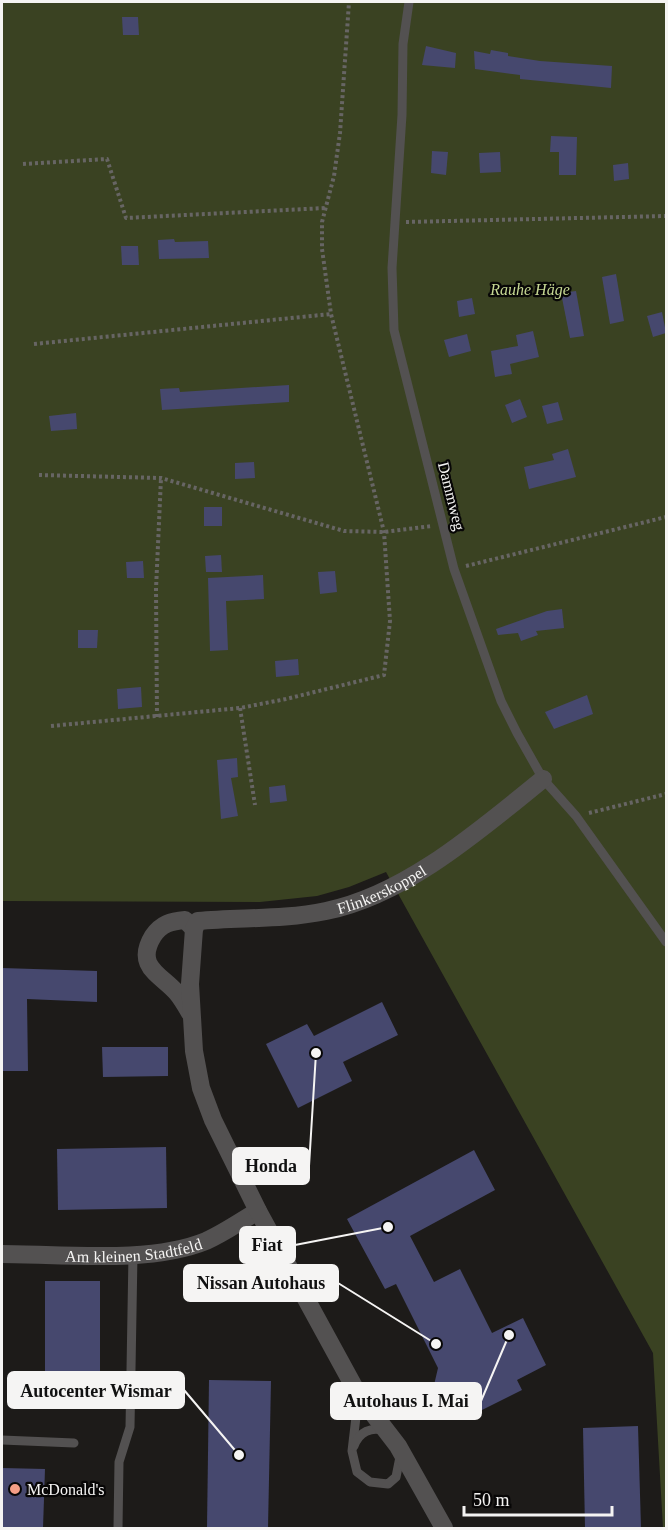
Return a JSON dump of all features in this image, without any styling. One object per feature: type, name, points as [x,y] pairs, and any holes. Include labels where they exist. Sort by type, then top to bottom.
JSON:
[{"type":"street","name":"Flinkerskoppel","points":[[194,929],[198,921],[285,917],[326,911],[376,894],[469,838],[543,779]]},
{"type":"street","points":[[191,1016],[177,993],[152,970],[147,959],[147,949],[153,936],[169,922],[185,920],[194,929],[190,984],[191,1016],[201,1088],[228,1153],[358,1394],[393,1439],[444,1528]]},
{"type":"street","name":"Am kleinen Stadtfeld","points":[[2,1254],[133,1254],[180,1249],[207,1240],[258,1211]]},
{"type":"lane","name":"Dammweg","points":[[409,2],[403,44],[402,115],[392,268],[394,330],[445,525],[454,569],[501,701],[543,779],[576,816],[666,942]]},
{"type":"lane","points":[[118,1528],[119,1462],[130,1427],[133,1254]]},
{"type":"lane","points":[[352,1451],[360,1434],[374,1430],[393,1439],[399,1466],[396,1478],[392,1483],[383,1485],[360,1476],[354,1468],[352,1451],[358,1417],[358,1394]]},
{"type":"lane","points":[[2,1440],[74,1443]]},
{"type":"path","points":[[51,726],[240,708],[384,675],[390,621],[384,532],[331,314],[322,249],[322,222],[340,133],[349,2]]},
{"type":"path","points":[[22,164],[107,159],[126,218],[326,208]]},
{"type":"path","points":[[395,223],[666,216]]},
{"type":"path","points":[[33,344],[331,314]]},
{"type":"path","points":[[39,475],[161,478],[344,531],[384,532],[445,525]]},
{"type":"path","points":[[157,717],[156,600],[161,478]]},
{"type":"path","points":[[454,569],[666,517]]},
{"type":"path","points":[[240,708],[255,805]]},
{"type":"path","points":[[576,816],[666,794]]},
{"type":"green space","name":"Rauhe Häge","points":[[2,2],[666,2],[666,1528],[663,1528],[653,1353],[386,872],[349,887],[317,896],[260,902],[2,901]]},
{"type":"building","points":[[122,17],[138,17],[139,35],[123,35]]},
{"type":"building","points":[[426,46],[456,53],[455,68],[422,65]]},
{"type":"building","points":[[491,50],[508,53],[508,56],[540,61],[612,66],[611,88],[520,79],[520,75],[475,69],[474,51],[490,54]]},
{"type":"building","points":[[551,136],[577,137],[576,175],[559,175],[559,152],[550,152]]},
{"type":"building","points":[[432,151],[448,152],[446,175],[431,173]]},
{"type":"building","points":[[500,152],[501,172],[480,173],[479,153]]},
{"type":"building","points":[[628,163],[629,179],[614,181],[613,165]]},
{"type":"building","points":[[174,239],[175,242],[208,241],[209,258],[159,259],[158,240]]},
{"type":"building","points":[[121,246],[138,246],[139,265],[122,265]]},
{"type":"building","points":[[616,274],[624,321],[610,324],[602,277]]},
{"type":"building","points":[[576,291],[584,336],[570,338],[561,293]]},
{"type":"building","points":[[472,298],[475,314],[459,317],[457,301]]},
{"type":"building","points":[[662,312],[666,333],[653,337],[647,316]]},
{"type":"building","points":[[533,331],[539,357],[510,364],[512,374],[495,377],[491,351],[518,346],[516,335]]},
{"type":"building","points":[[467,334],[471,351],[449,357],[444,340]]},
{"type":"building","points":[[289,385],[289,402],[162,410],[160,389],[179,388],[180,392]]},
{"type":"building","points":[[520,399],[527,417],[512,423],[505,405]]},
{"type":"building","points":[[558,402],[563,420],[547,424],[542,406]]},
{"type":"building","points":[[76,413],[77,429],[51,431],[49,416]]},
{"type":"building","points":[[568,449],[576,477],[529,489],[524,467],[554,460],[552,454]]},
{"type":"building","points":[[254,462],[255,478],[235,479],[235,463]]},
{"type":"building","points":[[204,507],[222,507],[222,526],[204,526]]},
{"type":"building","points":[[221,555],[222,572],[206,572],[205,556]]},
{"type":"building","points":[[143,561],[144,578],[127,578],[126,562]]},
{"type":"building","points":[[335,571],[337,592],[320,594],[318,572]]},
{"type":"building","points":[[263,575],[264,599],[226,601],[228,650],[210,651],[208,578]]},
{"type":"building","points":[[562,609],[564,628],[536,631],[538,635],[521,641],[518,633],[498,635],[496,629],[547,611]]},
{"type":"building","points":[[78,630],[98,630],[97,648],[78,648]]},
{"type":"building","points":[[298,659],[299,675],[276,677],[275,661]]},
{"type":"building","points":[[141,687],[142,707],[118,709],[117,689]]},
{"type":"building","points":[[587,695],[593,714],[554,729],[545,712]]},
{"type":"building","points":[[237,758],[238,777],[231,778],[238,816],[221,819],[217,760]]},
{"type":"building","points":[[285,785],[287,801],[270,803],[269,787]]},
{"type":"building","points":[[2,968],[97,971],[97,1002],[27,999],[28,1071],[2,1071]]},
{"type":"building","points":[[382,1002],[398,1035],[343,1062],[352,1081],[298,1108],[266,1044],[307,1024],[314,1036]]},
{"type":"building","points":[[102,1047],[168,1047],[168,1076],[103,1077]]},
{"type":"building","points":[[166,1147],[167,1208],[58,1210],[57,1149]]},
{"type":"building","points":[[474,1150],[495,1190],[410,1236],[434,1282],[460,1269],[492,1333],[523,1318],[546,1365],[517,1380],[522,1390],[464,1419],[451,1413],[434,1385],[438,1368],[396,1284],[385,1289],[347,1219]]},
{"type":"building","points":[[45,1281],[100,1281],[100,1387],[45,1388]]},
{"type":"building","points":[[209,1380],[271,1381],[268,1528],[207,1528]]},
{"type":"building","points":[[638,1426],[641,1528],[585,1528],[583,1428]]},
{"type":"building","points":[[2,1468],[45,1469],[43,1528],[2,1528]]},
{"type":"place","name":"Honda","points":[[316,1053]]},
{"type":"place","name":"Fiat","points":[[388,1227]]},
{"type":"place","name":"Autohaus I. Mai","points":[[509,1335]]},
{"type":"place","name":"Nissan Autohaus","points":[[436,1344]]},
{"type":"place","name":"Autocenter Wismar","points":[[239,1455]]},
{"type":"place","name":"McDonald's","points":[[15,1489]]}]
